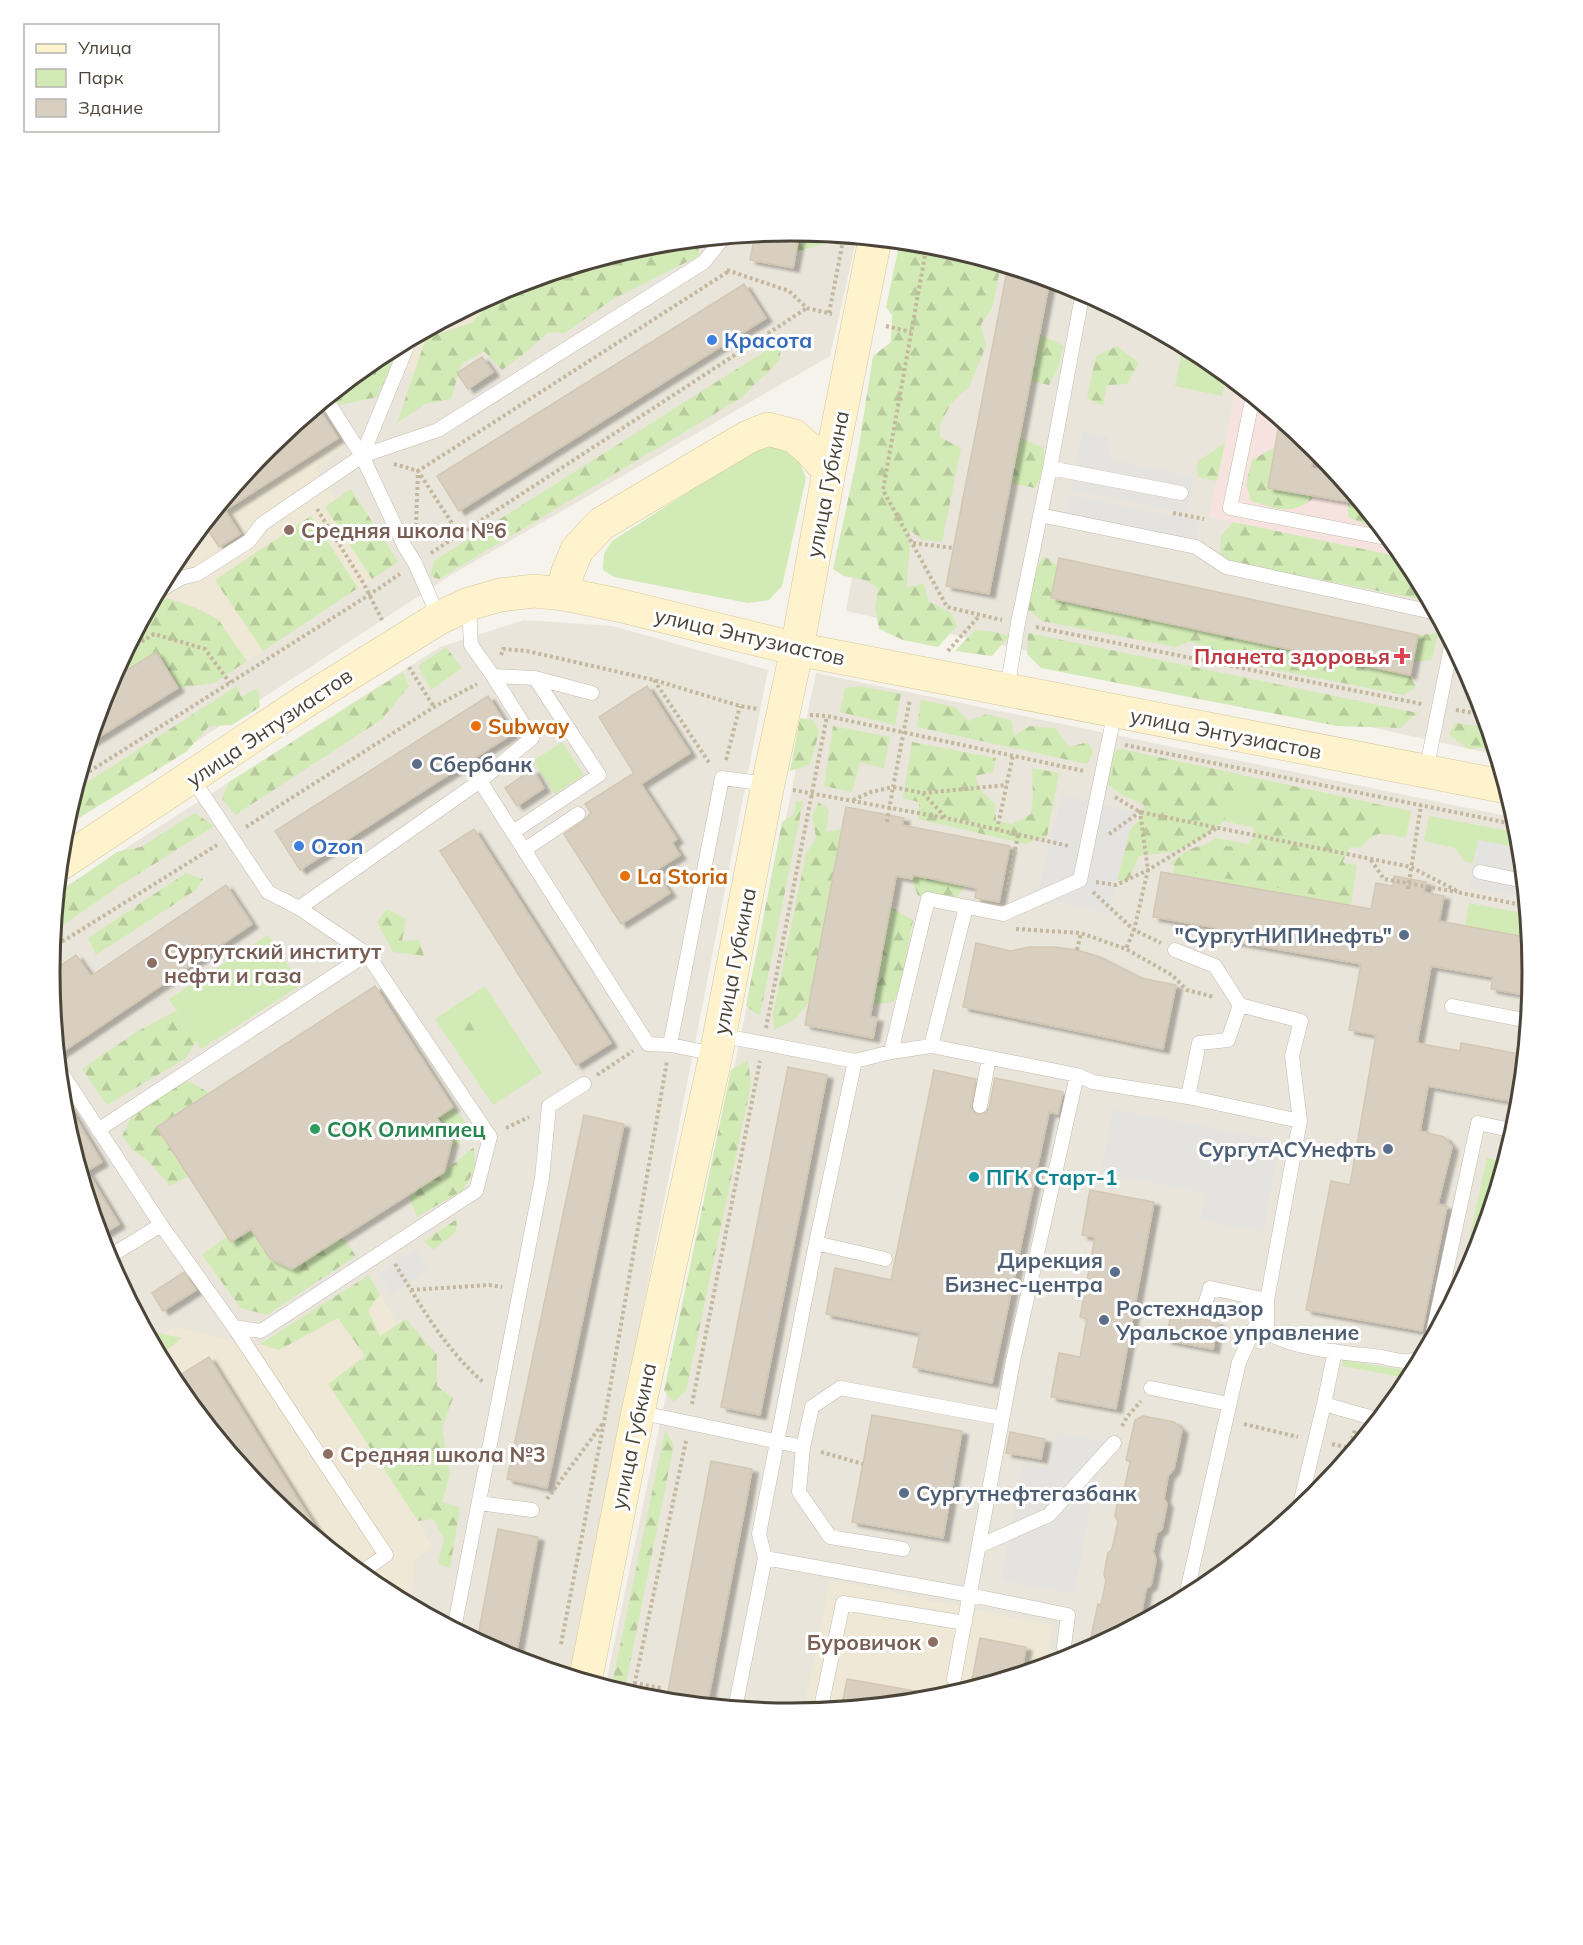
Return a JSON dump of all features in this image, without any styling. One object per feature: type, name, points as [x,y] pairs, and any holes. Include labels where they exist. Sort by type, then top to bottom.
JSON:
[{"type":"main road","name":"улица Губкина","points":[[587,1674],[638,1412],[717,1044],[797,649],[829,471],[874,246]]},
{"type":"main road","points":[[564,594],[567,574],[577,550],[601,524],[748,437],[768,429],[794,436],[829,471]]},
{"type":"main road","name":"улица Энтузиастов","points":[[69,858],[307,700],[439,618],[469,604],[500,595],[534,591],[564,594],[618,605],[797,649],[1007,690],[1111,726],[1426,771],[1499,785]]},
{"type":"lane","points":[[173,583],[197,574],[249,541],[262,524],[363,456],[438,430],[704,262],[717,245]]},
{"type":"lane","points":[[1007,690],[1081,301]]},
{"type":"lane","points":[[363,456],[405,352]]},
{"type":"lane","points":[[1251,404],[1230,508],[1378,536]]},
{"type":"lane","points":[[330,405],[363,456],[439,618]]},
{"type":"lane","points":[[1050,468],[1181,493]]},
{"type":"lane","points":[[1041,515],[1196,547],[1226,567],[1427,611]]},
{"type":"lane","points":[[300,908],[480,781],[532,738],[471,645],[469,604]]},
{"type":"lane","points":[[1426,771],[1450,653]]},
{"type":"lane","points":[[493,676],[536,678],[592,693]]},
{"type":"lane","points":[[513,832],[599,775],[536,678]]},
{"type":"lane","points":[[891,1052],[928,899],[1003,914],[1080,880],[1111,726]]},
{"type":"lane","points":[[192,778],[268,892],[300,908],[367,954],[490,1137],[477,1191],[261,1330],[234,1327]]},
{"type":"lane","points":[[670,1046],[722,778],[768,784]]},
{"type":"lane","points":[[480,781],[648,1044],[670,1046],[764,1043],[855,1061],[891,1052],[931,1047],[1077,1075],[1093,1082],[1188,1097],[1300,1121]]},
{"type":"lane","points":[[524,850],[578,814]]},
{"type":"lane","points":[[1480,872],[1517,880]]},
{"type":"lane","points":[[931,1047],[966,907]]},
{"type":"lane","points":[[1175,950],[1215,966],[1240,1005],[1301,1021],[1292,1056],[1300,1121],[1267,1300],[1267,1332],[1283,1341],[1335,1351],[1411,1361]]},
{"type":"lane","points":[[98,1130],[367,954]]},
{"type":"lane","points":[[1188,1097],[1199,1043],[1228,1040],[1240,1005]]},
{"type":"lane","points":[[1452,1006],[1521,1019]]},
{"type":"lane","points":[[980,1106],[989,1058]]},
{"type":"lane","points":[[737,1701],[765,1558],[759,1534],[816,1243],[855,1061]]},
{"type":"lane","points":[[954,1678],[1013,1361],[1077,1075]]},
{"type":"lane","points":[[69,1084],[161,1225],[234,1327],[386,1555],[367,1568]]},
{"type":"lane","points":[[455,1622],[542,1178],[549,1106],[584,1084]]},
{"type":"lane","points":[[1436,1317],[1478,1123],[1506,1129]]},
{"type":"lane","points":[[116,1252],[161,1225]]},
{"type":"lane","points":[[816,1243],[885,1259]]},
{"type":"lane","points":[[1204,1308],[1210,1288],[1267,1300]]},
{"type":"lane","points":[[1188,1587],[1239,1362],[1267,1300]]},
{"type":"lane","points":[[1302,1497],[1335,1351]]},
{"type":"lane","points":[[903,1549],[830,1537],[799,1492],[810,1449],[812,1407],[840,1388],[1002,1418]]},
{"type":"lane","points":[[1151,1388],[1229,1404]]},
{"type":"lane","points":[[1324,1404],[1372,1418]]},
{"type":"lane","points":[[638,1412],[810,1449]]},
{"type":"lane","points":[[979,1546],[1049,1515],[1114,1443]]},
{"type":"lane","points":[[479,1503],[532,1510]]},
{"type":"lane","points":[[765,1558],[1068,1615],[1065,1650]]},
{"type":"lane","points":[[822,1703],[843,1603],[965,1623]]},
{"type":"path","points":[[829,313],[843,243]]},
{"type":"path","points":[[925,254],[883,490],[947,607],[979,616],[1475,713]]},
{"type":"path","points":[[88,772],[369,595],[807,308],[789,291],[704,262]]},
{"type":"path","points":[[418,471],[729,271]]},
{"type":"path","points":[[363,456],[418,471],[459,534]]},
{"type":"path","points":[[415,563],[418,471]]},
{"type":"path","points":[[307,492],[364,584],[394,644],[434,707]]},
{"type":"path","points":[[912,543],[953,548]]},
{"type":"path","points":[[887,822],[910,698],[927,675],[979,616]]},
{"type":"path","points":[[138,644],[154,634],[205,649],[230,683]]},
{"type":"path","points":[[654,680],[705,757],[722,778]]},
{"type":"path","points":[[722,778],[740,706]]},
{"type":"path","points":[[633,1686],[764,1043],[827,716]]},
{"type":"path","points":[[1111,726],[1421,805],[1507,823]]},
{"type":"path","points":[[998,830],[1013,754]]},
{"type":"path","points":[[768,784],[889,807],[1086,850],[1140,812],[1148,870],[1134,930],[1126,950]]},
{"type":"path","points":[[854,800],[871,792],[893,787],[923,793],[1007,785]]},
{"type":"path","points":[[923,793],[946,819]]},
{"type":"path","points":[[1408,889],[1421,805]]},
{"type":"path","points":[[1116,885],[1148,870],[1218,828]]},
{"type":"path","points":[[1003,914],[1018,835]]},
{"type":"path","points":[[1371,859],[1384,879],[1461,893]]},
{"type":"path","points":[[1080,880],[1134,930],[1175,950]]},
{"type":"path","points":[[1009,929],[1081,933],[1126,950],[1172,975],[1187,990],[1240,1005]]},
{"type":"path","points":[[1077,950],[1081,933]]},
{"type":"path","points":[[584,1084],[628,1054],[648,1044]]},
{"type":"path","points":[[560,1650],[604,1422],[670,1046]]},
{"type":"path","points":[[490,1137],[549,1106]]},
{"type":"path","points":[[386,1249],[435,1330],[460,1360],[500,1396]]},
{"type":"path","points":[[411,1290],[489,1285],[520,1290]]},
{"type":"path","points":[[1114,1443],[1127,1417],[1151,1388]]},
{"type":"path","points":[[1225,1420],[1293,1436]]},
{"type":"path","points":[[1349,1445],[1353,1431],[1359,1426]]},
{"type":"path","points":[[810,1449],[863,1464]]},
{"type":"path","points":[[634,1683],[662,1688],[661,1692]]},
{"type":"shaded area","points":[[792,241],[855,244],[830,356],[451,575],[76,820],[99,737],[116,693],[135,649],[183,566],[211,527],[274,455],[346,392],[385,364],[468,316],[556,280],[602,266],[696,247]]},
{"type":"shaded area","points":[[911,251],[934,255],[1027,280],[1115,316],[1198,364],[1274,423],[1309,455],[1341,490],[1400,566],[1448,649],[1489,753],[846,611]]},
{"type":"shaded area","points":[[600,267],[432,376],[384,365],[468,316],[556,280]]},
{"type":"shaded area","points":[[1235,391],[1309,455],[1372,527],[1392,555],[1209,517]]},
{"type":"shaded area","name":"Средняя школа №6","points":[[321,413],[344,448],[315,468],[336,499],[351,489],[398,562],[233,671],[183,601],[148,625],[183,566],[211,527],[274,455]]},
{"type":"shaded area","points":[[1082,431],[1108,437],[1111,460],[1194,477],[1186,513],[1071,490]]},
{"type":"shaded area","points":[[1070,495],[1200,521],[1195,543],[1065,517]]},
{"type":"shaded area","points":[[524,620],[613,626],[768,670],[572,1670],[468,1629],[385,1581],[309,1522],[274,1490],[242,1455],[183,1379],[135,1296],[99,1208],[85,1162],[66,1068],[60,972],[65,887],[440,647]]},
{"type":"shaded area","points":[[816,673],[1506,816],[1517,877],[1523,972],[1517,1068],[1498,1162],[1467,1252],[1448,1296],[1425,1338],[1400,1379],[1372,1418],[1309,1490],[1237,1553],[1198,1581],[1157,1606],[1115,1629],[1071,1648],[981,1679],[887,1698],[792,1704],[696,1698],[607,1680]]},
{"type":"shaded area","points":[[1062,794],[1134,812],[1109,914],[1037,896]]},
{"type":"shaded area","points":[[1478,840],[1512,846],[1519,897],[1469,887]]},
{"type":"shaded area","points":[[1113,1109],[1280,1141],[1263,1232],[1200,1220],[1205,1193],[1101,1173]]},
{"type":"shaded area","points":[[415,1248],[429,1269],[392,1294],[378,1273]]},
{"type":"shaded area","name":"Средняя школа №3","points":[[369,1275],[391,1312],[430,1411],[418,1520],[432,1547],[414,1560],[412,1597],[346,1553],[274,1490],[211,1418],[183,1379],[158,1338],[173,1327],[233,1341],[243,1354]]},
{"type":"shaded area","points":[[1057,1432],[1103,1441],[1074,1594],[1001,1580],[1023,1464],[1050,1470]]},
{"type":"shaded area","name":"Буровичок","points":[[830,1580],[1053,1626],[1046,1658],[1027,1665],[934,1690],[887,1698],[805,1703]]},
{"type":"green space","points":[[798,241],[827,243],[796,252]]},
{"type":"green space","points":[[698,247],[699,256],[613,299],[565,333],[549,332],[502,370],[484,351],[461,365],[451,399],[425,404],[397,423],[426,339],[471,323],[486,308],[556,280],[649,255]]},
{"type":"green space","points":[[898,249],[934,255],[999,272],[992,308],[981,324],[986,346],[969,387],[951,403],[940,425],[940,437],[961,448],[942,542],[921,539],[910,530],[907,588],[924,583],[928,601],[951,613],[957,626],[938,647],[903,640],[879,629],[875,608],[878,588],[865,580],[844,576],[833,569],[857,458],[873,356],[891,342],[892,315],[886,307]]},
{"type":"green space","points":[[1039,334],[1064,346],[1058,368],[1049,385],[1030,381]]},
{"type":"green space","points":[[781,341],[780,360],[741,398],[439,579],[430,576],[434,561]]},
{"type":"green space","points":[[1117,346],[1139,363],[1127,384],[1107,385],[1103,406],[1087,398],[1096,356]]},
{"type":"green space","points":[[1181,354],[1224,383],[1222,396],[1175,386]]},
{"type":"green space","points":[[392,359],[377,397],[339,405],[336,400]]},
{"type":"green space","points":[[1019,437],[1044,448],[1043,472],[1035,488],[1010,483]]},
{"type":"green space","points":[[1225,443],[1217,481],[1198,477],[1197,462]]},
{"type":"green space","points":[[771,446],[794,456],[801,465],[806,478],[782,586],[769,600],[748,603],[614,577],[603,570],[604,554],[612,541],[754,450]]},
{"type":"green space","points":[[1274,448],[1268,488],[1316,496],[1307,503],[1292,509],[1285,509],[1251,501],[1246,485],[1252,460]]},
{"type":"green space","points":[[351,489],[398,562],[372,579],[325,507]]},
{"type":"green space","points":[[1348,502],[1352,503],[1371,526],[1369,526],[1348,517]]},
{"type":"green space","points":[[311,516],[358,588],[263,651],[215,580]]},
{"type":"green space","points":[[1233,522],[1392,555],[1420,599],[1220,560],[1221,536]]},
{"type":"green space","points":[[1044,556],[1058,566],[1051,599],[1410,675],[1416,687],[1404,695],[1226,660],[1211,649],[1191,641],[1176,647],[1042,621],[1027,609],[1035,570]]},
{"type":"green space","points":[[167,598],[218,619],[247,661],[214,683],[178,688],[155,652],[126,671],[162,601]]},
{"type":"green space","points":[[975,630],[1009,636],[992,656],[955,651]]},
{"type":"green space","points":[[1028,633],[1418,713],[1400,728],[1337,726],[1041,668],[1027,654]]},
{"type":"green space","points":[[1438,633],[1432,660],[1413,662],[1418,635]]},
{"type":"green space","points":[[446,647],[462,668],[431,690],[418,666]]},
{"type":"green space","points":[[403,672],[409,686],[381,720],[235,815],[222,798],[229,782]]},
{"type":"green space","points":[[237,686],[241,697],[258,688],[260,707],[232,725],[209,726],[186,752],[77,819],[85,784]]},
{"type":"green space","points":[[860,686],[901,694],[895,725],[840,712],[845,688]]},
{"type":"green space","points":[[921,700],[955,707],[969,721],[986,714],[1011,720],[1014,736],[1030,726],[1055,728],[1069,747],[1088,742],[1093,753],[1087,764],[917,727]]},
{"type":"green space","points":[[800,718],[813,720],[819,732],[810,765],[790,771]]},
{"type":"green space","points":[[1455,723],[1480,727],[1487,748],[1469,749],[1449,735]]},
{"type":"green space","points":[[833,726],[890,737],[884,768],[860,762],[852,792],[824,786]]},
{"type":"green space","points":[[562,742],[584,775],[555,794],[533,761]]},
{"type":"green space","points":[[912,742],[996,758],[993,772],[975,776],[982,792],[995,804],[996,821],[1012,824],[1031,814],[1032,768],[1059,773],[1047,836],[1025,844],[918,819],[919,802],[903,798]]},
{"type":"green space","points":[[1120,749],[1411,811],[1406,838],[1380,834],[1371,838],[1361,848],[1349,847],[1145,805],[1124,796],[1107,784],[1113,753]]},
{"type":"green space","points":[[1120,749],[1238,774],[1236,789],[1224,821],[1201,839],[1172,852],[1139,856],[1127,883],[1115,879],[1127,833],[1138,821],[1144,805],[1112,785],[1113,766]]},
{"type":"green space","points":[[1257,778],[1351,799],[1356,813],[1366,802],[1385,806],[1381,833],[1369,837],[1357,833],[1343,861],[1354,882],[1350,901],[1190,872],[1169,864],[1196,847],[1217,845],[1246,848],[1253,838],[1255,812],[1253,795]]},
{"type":"green space","points":[[796,801],[803,802],[760,1016],[746,1006],[782,822],[794,814]]},
{"type":"green space","points":[[819,802],[829,810],[826,832],[842,829],[810,1001],[795,1019],[774,1030],[773,1014],[806,854],[816,837],[812,815]]},
{"type":"green space","points":[[195,813],[214,826],[62,926],[65,888],[117,852],[141,847]]},
{"type":"green space","points":[[1429,816],[1509,831],[1512,846],[1478,840],[1473,863],[1464,861],[1455,848],[1424,841]]},
{"type":"green space","points":[[1216,838],[1357,865],[1351,905],[1173,874],[1175,866]]},
{"type":"green space","points":[[186,873],[203,879],[196,890],[96,955],[88,938]]},
{"type":"green space","points":[[913,875],[966,885],[954,900],[918,896],[912,879]]},
{"type":"green space","points":[[1469,903],[1520,913],[1521,936],[1465,926]]},
{"type":"green space","points":[[890,907],[913,920],[902,982],[893,1002],[872,1005]]},
{"type":"green space","points":[[387,909],[406,919],[402,941],[419,940],[424,956],[393,952],[377,922]]},
{"type":"green space","points":[[268,935],[301,985],[201,1049],[169,999]]},
{"type":"green space","points":[[485,986],[542,1073],[493,1105],[435,1019]]},
{"type":"green space","points":[[176,1011],[196,1041],[186,1058],[107,1105],[82,1069],[138,1031]]},
{"type":"green space","points":[[461,1012],[474,1019],[477,1043],[448,1035]]},
{"type":"green space","points":[[748,1060],[751,1085],[686,1391],[674,1402],[664,1391],[731,1070]]},
{"type":"green space","points":[[186,1080],[210,1093],[157,1127],[189,1176],[170,1186],[122,1136],[134,1113]]},
{"type":"green space","points":[[453,1107],[470,1128],[448,1155],[452,1141],[437,1118]]},
{"type":"green space","points":[[474,1147],[475,1169],[463,1190],[417,1217],[408,1195],[444,1172]]},
{"type":"green space","points":[[1487,1158],[1498,1160],[1484,1208],[1466,1255]]},
{"type":"green space","points":[[457,1219],[456,1232],[433,1250],[424,1241]]},
{"type":"green space","points":[[251,1229],[270,1259],[292,1269],[342,1237],[356,1256],[267,1315],[241,1308],[202,1255],[227,1236]]},
{"type":"green space","points":[[369,1275],[380,1295],[368,1310],[380,1336],[406,1319],[437,1355],[437,1386],[453,1398],[442,1428],[450,1474],[442,1502],[460,1508],[450,1568],[438,1564],[444,1539],[433,1519],[418,1521],[328,1384],[365,1356],[338,1318],[279,1350],[260,1344]]},
{"type":"green space","points":[[155,1332],[182,1338],[166,1351]]},
{"type":"green space","points":[[1343,1360],[1405,1370],[1401,1377],[1342,1366]]},
{"type":"green space","points":[[665,1430],[674,1445],[626,1685],[613,1681]]},
{"type":"building","points":[[798,241],[793,268],[750,260],[753,243]]},
{"type":"building","points":[[1006,274],[1048,288],[989,594],[946,586]]},
{"type":"building","points":[[744,284],[766,318],[459,511],[437,476]]},
{"type":"building","points":[[482,357],[493,372],[468,389],[457,373]]},
{"type":"building","points":[[321,413],[338,438],[226,510],[274,455]]},
{"type":"building","points":[[1278,427],[1313,459],[1311,468],[1323,470],[1351,502],[1268,488]]},
{"type":"building","points":[[225,510],[240,534],[219,547],[208,531]]},
{"type":"building","points":[[1059,558],[1418,635],[1410,675],[1051,598]]},
{"type":"building","points":[[156,652],[178,688],[99,737],[116,693],[126,671]]},
{"type":"building","points":[[647,686],[690,753],[641,784],[677,839],[672,843],[680,855],[655,871],[670,893],[621,924],[564,834],[591,813],[585,804],[634,773],[599,717]]},
{"type":"building","points":[[488,696],[512,734],[300,870],[275,831]]},
{"type":"building","points":[[533,769],[544,788],[517,806],[505,788]]},
{"type":"building","points":[[846,807],[904,818],[902,825],[1010,846],[999,902],[975,898],[977,888],[913,875],[912,879],[896,876],[870,1017],[877,1018],[873,1038],[805,1025]]},
{"type":"building","points":[[474,829],[611,1043],[576,1065],[440,851]]},
{"type":"building","points":[[1161,872],[1371,909],[1376,883],[1393,886],[1394,876],[1426,882],[1424,892],[1444,896],[1439,921],[1521,936],[1522,994],[1491,989],[1493,977],[1431,966],[1417,1043],[1460,1051],[1461,1043],[1518,1054],[1511,1101],[1428,1086],[1420,1131],[1444,1137],[1452,1147],[1438,1204],[1447,1206],[1422,1331],[1306,1310],[1331,1181],[1350,1185],[1376,1035],[1349,1030],[1361,964],[1215,938],[1217,928],[1153,917]]},
{"type":"building","name":"Сургутский институт нефти и газа","points":[[226,885],[252,924],[65,1051],[60,966],[76,955],[91,976]]},
{"type":"building","points":[[976,943],[1010,951],[1030,947],[1077,950],[1100,957],[1141,978],[1176,985],[1163,1049],[963,1007]]},
{"type":"building","name":"СОК Олимпиец","points":[[375,986],[453,1107],[437,1118],[452,1141],[444,1172],[292,1269],[270,1259],[251,1229],[231,1242],[157,1127]]},
{"type":"building","points":[[788,1067],[827,1075],[760,1415],[721,1407]]},
{"type":"building","name":"ПГК Старт-1","points":[[934,1070],[976,1079],[971,1108],[979,1115],[989,1108],[995,1078],[1063,1092],[1058,1114],[1049,1112],[992,1383],[913,1367],[920,1333],[826,1314],[835,1268],[891,1280]]},
{"type":"building","points":[[584,1115],[624,1124],[547,1488],[507,1479]]},
{"type":"building","points":[[74,1116],[102,1162],[88,1170]]},
{"type":"building","points":[[88,1173],[119,1224],[108,1231]]},
{"type":"building","points":[[1090,1190],[1154,1202],[1116,1409],[1051,1397],[1059,1353],[1080,1357],[1087,1319],[1080,1317],[1095,1237],[1082,1235]]},
{"type":"building","points":[[184,1272],[196,1290],[163,1311],[152,1293]]},
{"type":"building","points":[[1171,1314],[1218,1322],[1213,1349],[1166,1340]]},
{"type":"building","points":[[209,1357],[315,1527],[274,1490],[242,1455],[211,1418],[180,1375]]},
{"type":"building","name":"Сургутнефтегазбанк","points":[[872,1415],[962,1431],[943,1538],[852,1522]]},
{"type":"building","points":[[1143,1416],[1174,1422],[1182,1430],[1174,1469],[1168,1476],[1164,1499],[1167,1504],[1162,1529],[1157,1533],[1153,1551],[1156,1560],[1151,1585],[1146,1589],[1142,1614],[1090,1640],[1098,1604],[1101,1605],[1106,1581],[1104,1574],[1108,1553],[1112,1549],[1118,1522],[1115,1516],[1130,1462],[1126,1460],[1135,1420]]},
{"type":"building","points":[[1010,1432],[1045,1439],[1041,1459],[1006,1453]]},
{"type":"building","points":[[711,1461],[752,1469],[708,1699],[668,1693]]},
{"type":"building","points":[[498,1529],[538,1537],[517,1650],[478,1633]]},
{"type":"building","points":[[980,1638],[1026,1647],[1023,1666],[972,1681]]},
{"type":"building","points":[[847,1679],[922,1692],[887,1698],[843,1702]]},
{"type":"place","name":"Красота","points":[[712,340]]},
{"type":"place","name":"Средняя школа №6","points":[[289,530]]},
{"type":"place","name":"Планета здоровья","points":[[1402,656]]},
{"type":"place","name":"Subway","points":[[476,726]]},
{"type":"place","name":"Сбербанк","points":[[417,764]]},
{"type":"place","name":"Ozon","points":[[299,846]]},
{"type":"place","name":"La Storia","points":[[625,876]]},
{"type":"place","name":"\"СургутНИПИнефть\"","points":[[1404,935]]},
{"type":"place","name":"Сургутский институт нефти и газа","points":[[152,963]]},
{"type":"place","name":"СОК Олимпиец","points":[[315,1129]]},
{"type":"place","name":"СургутАСУнефть","points":[[1388,1149]]},
{"type":"place","name":"ПГК Старт-1","points":[[974,1177]]},
{"type":"place","name":"Дирекция Бизнес-центра","points":[[1115,1272]]},
{"type":"place","name":"Ростехнадзор Уральское управление","points":[[1104,1320]]},
{"type":"place","name":"Средняя школа №3","points":[[328,1454]]},
{"type":"place","name":"Сургутнефтегазбанк","points":[[904,1493]]},
{"type":"place","name":"Буровичок","points":[[933,1642]]}]
